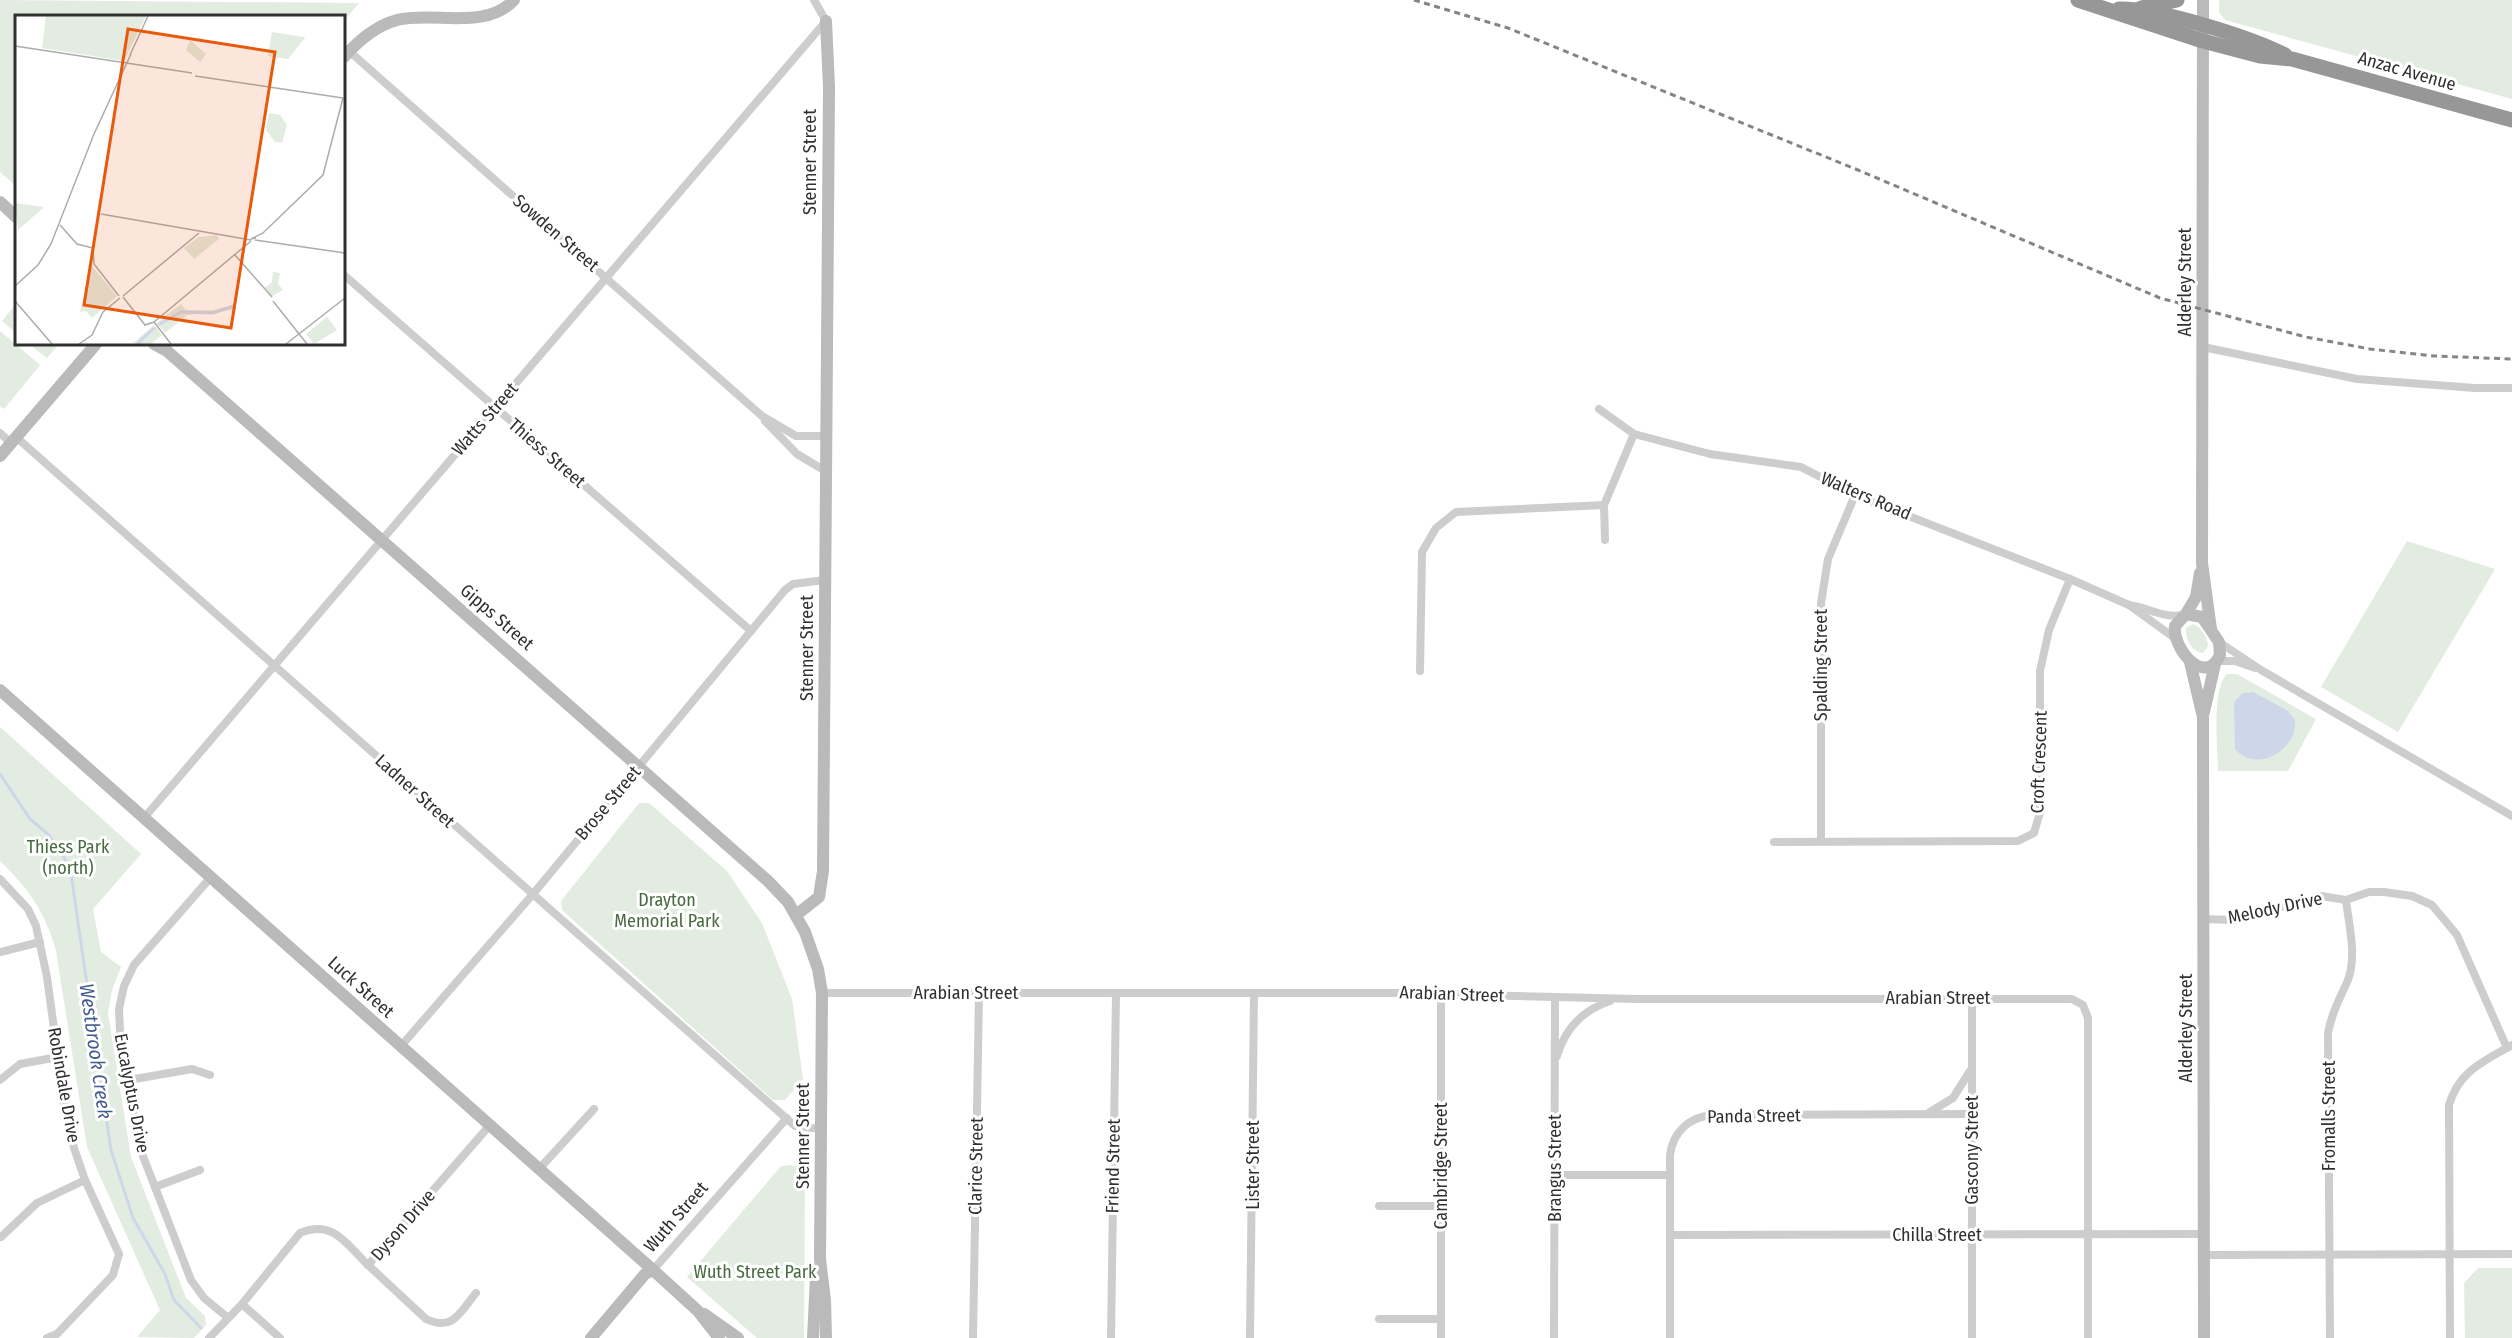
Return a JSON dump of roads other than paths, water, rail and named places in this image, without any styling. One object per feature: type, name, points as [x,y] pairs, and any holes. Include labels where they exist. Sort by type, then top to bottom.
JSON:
[{"type":"highway","name":"Anzac Avenue","points":[[2078,0],[2113,10],[2136,21],[2263,44],[2292,59],[2512,120]]},
{"type":"highway","points":[[2132,9],[2177,0]]},
{"type":"highway","name":"Anzac Avenue","points":[[2113,10],[2132,9],[2203,34]]},
{"type":"street","points":[[346,54],[372,31],[399,20],[488,15],[506,8],[514,0]]},
{"type":"street","points":[[814,0],[826,21]]},
{"type":"street","name":"Alderley Street","points":[[2203,0],[2202,563],[2211,629]]},
{"type":"street","name":"Watts Street","points":[[144,818],[276,667],[381,539],[826,21]]},
{"type":"street","name":"Stenner Street","points":[[826,21],[829,87],[822,884],[817,900],[796,915],[812,950],[822,993],[820,1259],[825,1300],[826,1338]]},
{"type":"street","name":"Sowden Street","points":[[346,54],[607,277],[762,416],[797,454],[826,472]]},
{"type":"street","points":[[0,202],[15,216]]},
{"type":"street","name":"Thiess Street","points":[[345,275],[751,631]]},
{"type":"street","points":[[0,456],[97,346]]},
{"type":"street","name":"Gipps Street","points":[[165,347],[768,881],[796,915]]},
{"type":"street","points":[[2203,348],[2358,379],[2475,388],[2512,388]]},
{"type":"street","name":"Walters Road","points":[[1599,409],[1634,434],[1710,454],[1801,467],[1855,495],[2070,579],[2129,605],[2176,639]]},
{"type":"street","name":"Sowden Street","points":[[762,416],[796,436],[827,436]]},
{"type":"street","name":"Ladner Street","points":[[0,433],[14,440],[276,667],[795,1126],[804,1129],[822,1129]]},
{"type":"street","points":[[1605,540],[1604,505],[1634,434]]},
{"type":"street","name":"Spalding Street","points":[[1821,841],[1821,603],[1828,560],[1855,495]]},
{"type":"street","points":[[1420,671],[1422,552],[1436,528],[1456,512],[1604,505]]},
{"type":"street","name":"Alderley Street","points":[[2185,615],[2196,597],[2202,563]]},
{"type":"street","name":"Croft Crescent","points":[[1774,842],[2018,841],[2034,833],[2040,812],[2040,671],[2049,630],[2070,579]]},
{"type":"street","name":"Brose Street","points":[[401,1046],[533,894],[784,590],[793,584],[825,580]]},
{"type":"street","name":"Walters Road","points":[[2129,605],[2145,607],[2171,616],[2185,615]]},
{"type":"street","points":[[2216,662],[2221,652],[2219,642],[2211,629],[2202,617],[2185,615],[2175,626],[2176,639],[2190,662],[2202,668],[2216,662],[2235,661],[2261,670]]},
{"type":"street","points":[[2219,642],[2261,670],[2512,816]]},
{"type":"street","name":"Alderley Street","points":[[2190,662],[2203,717],[2205,1338]]},
{"type":"street","name":"Alderley Street","points":[[2203,717],[2216,662]]},
{"type":"street","name":"Luck Street","points":[[0,690],[540,1168],[698,1311],[719,1338]]},
{"type":"street","name":"Eucalyptus Drive","points":[[211,877],[134,965],[124,986],[118,1009],[141,1151],[192,1280],[204,1298],[227,1317]]},
{"type":"street","name":"Robindale Drive","points":[[0,879],[28,909],[40,942],[65,1110],[85,1180],[119,1254],[113,1275],[57,1334],[47,1338]]},
{"type":"street","name":"Melody Drive","points":[[2203,919],[2234,920],[2321,896],[2346,900],[2369,892],[2384,891],[2412,896],[2432,905],[2457,935],[2510,1047]]},
{"type":"street","name":"Fromalls Street","points":[[2330,1338],[2328,1033],[2332,1011],[2348,978],[2353,953],[2346,900]]},
{"type":"street","points":[[0,952],[40,942]]},
{"type":"street","name":"Arabian Street","points":[[822,993],[1441,994],[1619,999],[2067,998],[2081,1004],[2088,1018],[2088,1235]]},
{"type":"street","name":"Clarice Street","points":[[973,1338],[979,993]]},
{"type":"street","name":"Friend Street","points":[[1110,1338],[1116,993]]},
{"type":"street","name":"Lister Street","points":[[1250,1338],[1254,993]]},
{"type":"street","name":"Cambridge Street","points":[[1441,994],[1441,1338]]},
{"type":"street","name":"Brangus Street","points":[[1554,1338],[1555,997]]},
{"type":"street","name":"Gascony Street","points":[[1972,998],[1972,1338]]},
{"type":"street","points":[[1555,1068],[1563,1040],[1573,1024],[1598,1005],[1619,999]]},
{"type":"street","points":[[2450,1338],[2449,1106],[2454,1088],[2464,1075],[2510,1047]]},
{"type":"street","points":[[0,1080],[20,1064],[58,1057]]},
{"type":"street","points":[[1921,1114],[1938,1108],[1953,1098],[1965,1083],[1972,1065]]},
{"type":"street","points":[[129,1080],[192,1068],[210,1075]]},
{"type":"street","points":[[540,1168],[594,1109]]},
{"type":"street","name":"Panda Street","points":[[1670,1338],[1671,1148],[1676,1135],[1685,1125],[1705,1116],[1972,1114]]},
{"type":"street","name":"Wuth Street","points":[[591,1338],[645,1274],[653,1270],[787,1118]]},
{"type":"street","name":"Dyson Drive","points":[[210,1338],[227,1317],[242,1304],[300,1233],[314,1227],[330,1229],[368,1265],[490,1125]]},
{"type":"street","points":[[155,1187],[200,1170]]},
{"type":"street","points":[[1554,1175],[1670,1175]]},
{"type":"street","points":[[2,1237],[36,1203],[85,1180]]},
{"type":"street","points":[[1379,1206],[1441,1206]]},
{"type":"street","name":"Chilla Street","points":[[1670,1235],[2204,1234]]},
{"type":"street","points":[[2088,1235],[2088,1338]]},
{"type":"street","points":[[2204,1255],[2512,1254]]},
{"type":"street","name":"Stenner Street","points":[[813,1338],[816,1276],[820,1259]]},
{"type":"street","points":[[368,1265],[426,1319],[437,1324],[445,1324],[454,1320],[476,1293]]},
{"type":"street","points":[[242,1304],[280,1338]]},
{"type":"street","name":"Luck Street","points":[[698,1311],[723,1325],[738,1338]]},
{"type":"street","points":[[1379,1319],[1441,1319]]},
{"type":"water","points":[[2253,692],[2287,710],[2295,720],[2290,741],[2274,756],[2264,759],[2243,756],[2235,749],[2234,702],[2243,693]]},
{"type":"waterway","name":"Westbrook Creek","points":[[0,774],[30,819],[49,835],[70,867],[111,1150],[133,1218],[165,1274],[174,1300],[201,1328]]},
{"type":"railway","points":[[1414,0],[1508,28],[1858,170],[2160,298],[2306,337],[2370,349],[2434,356],[2512,359]]},
{"type":"park label","name":"Thiess Park (north)","points":[[68,857]]},
{"type":"park label","name":"Drayton Memorial Park","points":[[667,910]]},
{"type":"park label","name":"Wuth Street Park","points":[[755,1272]]}]
